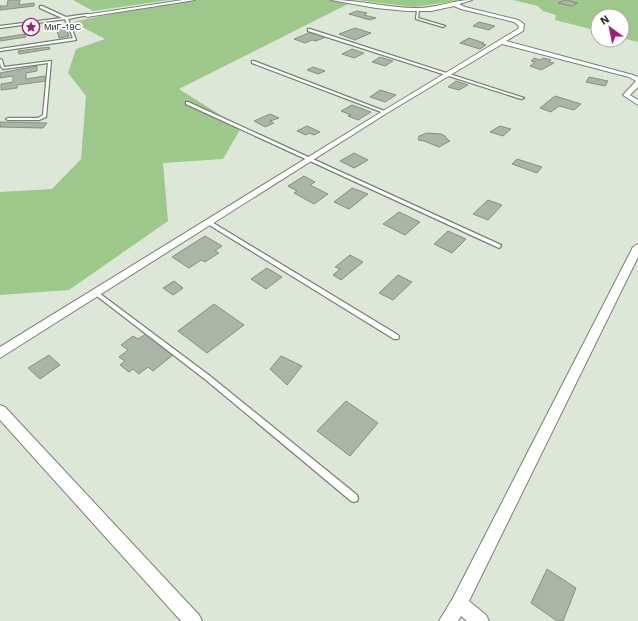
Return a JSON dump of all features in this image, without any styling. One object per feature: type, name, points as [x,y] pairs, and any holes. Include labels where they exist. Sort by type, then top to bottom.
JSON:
[{"type":"street","points":[[87,15],[193,0]]},
{"type":"street","points":[[333,0],[418,10],[470,0]]},
{"type":"street","points":[[0,353],[309,159],[521,30],[522,25],[516,21],[463,8],[455,4]]},
{"type":"street","points":[[502,42],[631,76],[638,81],[626,95],[638,103]]},
{"type":"street","points":[[448,621],[459,604],[638,247]]},
{"type":"street","points":[[0,411],[193,621]]},
{"type":"street","points":[[459,604],[480,621]]},
{"type":"lane","points":[[0,50],[75,39],[66,18],[41,7]]},
{"type":"lane","points":[[418,10],[417,18],[444,26]]},
{"type":"lane","points":[[0,27],[87,15]]},
{"type":"lane","points":[[309,30],[522,98]]},
{"type":"lane","points":[[0,60],[3,68],[50,62],[45,116],[39,119],[8,119]]},
{"type":"lane","points":[[253,62],[385,112]]},
{"type":"lane","points":[[187,103],[499,246]]},
{"type":"lane","points":[[208,222],[396,337]]},
{"type":"lane","points":[[95,292],[208,378],[354,498]]},
{"type":"green space","points":[[73,0],[170,0],[93,11]]},
{"type":"green space","points":[[193,0],[356,0],[179,89],[241,128],[223,159],[163,163],[168,221],[69,290],[0,295],[0,192],[52,189],[81,159],[86,96],[68,73],[76,49],[105,39],[73,22],[148,6]]},
{"type":"green space","points":[[356,0],[462,0],[414,7]]},
{"type":"green space","points":[[513,0],[638,0],[638,42],[630,40],[630,8],[590,8],[590,29],[555,20],[556,15],[543,11],[538,6]]},
{"type":"building","points":[[8,0],[20,0],[19,5],[34,3],[34,6],[0,10],[0,6],[7,6]]},
{"type":"building","points":[[565,0],[578,3],[571,6],[558,3]]},
{"type":"building","points":[[357,11],[367,13],[364,15],[376,18],[370,20],[349,14]]},
{"type":"building","points":[[479,22],[495,26],[489,30],[473,26]]},
{"type":"building","points":[[66,28],[69,36],[59,38],[57,30]]},
{"type":"building","points":[[355,28],[371,33],[355,40],[339,34]]},
{"type":"building","points":[[311,32],[326,37],[305,43],[294,39]]},
{"type":"building","points":[[25,34],[26,37],[0,41],[0,38]]},
{"type":"building","points":[[469,38],[486,45],[480,49],[460,43]]},
{"type":"building","points":[[49,47],[50,49],[19,54],[18,51]]},
{"type":"building","points":[[352,49],[364,53],[354,58],[342,54]]},
{"type":"building","points":[[380,57],[393,61],[385,66],[372,62]]},
{"type":"building","points":[[534,58],[540,60],[543,58],[551,60],[549,62],[554,63],[541,70],[530,66],[535,62],[531,61]]},
{"type":"building","points":[[37,66],[37,71],[26,73],[26,79],[45,76],[46,81],[17,85],[17,88],[1,90],[1,84],[13,82],[13,76],[0,78],[0,73]]},
{"type":"building","points":[[313,67],[325,71],[318,74],[307,70]]},
{"type":"building","points":[[589,77],[608,81],[605,86],[586,82]]},
{"type":"building","points":[[456,81],[468,85],[459,90],[448,87]]},
{"type":"building","points":[[380,90],[396,95],[385,102],[370,97]]},
{"type":"building","points":[[555,96],[581,104],[574,110],[559,106],[551,112],[540,108]]},
{"type":"building","points":[[352,105],[371,112],[358,120],[341,111]]},
{"type":"building","points":[[270,114],[279,118],[270,121],[274,123],[265,127],[254,121]]},
{"type":"building","points":[[0,122],[47,123],[43,128],[0,127]]},
{"type":"building","points":[[307,126],[320,132],[314,135],[309,133],[306,135],[297,131]]},
{"type":"building","points":[[500,126],[511,129],[503,136],[490,132]]},
{"type":"building","points":[[427,133],[441,134],[450,141],[439,147],[418,140],[419,136]]},
{"type":"building","points":[[354,153],[368,160],[354,168],[340,161]]},
{"type":"building","points":[[517,159],[542,167],[537,173],[512,164]]},
{"type":"building","points":[[304,176],[315,182],[310,185],[328,194],[314,204],[294,193],[297,191],[288,186]]},
{"type":"building","points":[[352,188],[368,194],[349,209],[334,202]]},
{"type":"building","points":[[488,200],[502,205],[488,220],[473,214]]},
{"type":"building","points":[[399,212],[420,222],[405,235],[383,224]]},
{"type":"building","points":[[448,231],[466,239],[452,253],[434,244]]},
{"type":"building","points":[[205,236],[222,246],[215,251],[219,253],[205,262],[201,260],[189,268],[172,257]]},
{"type":"building","points":[[350,255],[363,262],[341,280],[333,275],[340,269],[335,267]]},
{"type":"building","points":[[267,268],[282,277],[266,289],[251,279]]},
{"type":"building","points":[[398,275],[412,282],[393,300],[379,293]]},
{"type":"building","points":[[174,281],[183,288],[173,295],[163,288]]},
{"type":"building","points":[[214,304],[244,325],[207,353],[178,331]]},
{"type":"building","points":[[146,334],[174,354],[153,371],[148,367],[139,374],[133,369],[129,372],[120,365],[125,361],[119,357],[128,350],[121,345],[133,336],[138,339]]},
{"type":"building","points":[[49,355],[60,365],[40,379],[28,368]]},
{"type":"building","points":[[281,356],[302,366],[287,385],[270,369]]},
{"type":"building","points":[[346,401],[378,423],[350,456],[317,431]]},
{"type":"building","points":[[547,569],[576,588],[563,621],[557,621],[531,603]]},
{"type":"place","name":"МиГ-19С","points":[[31,27]]}]
